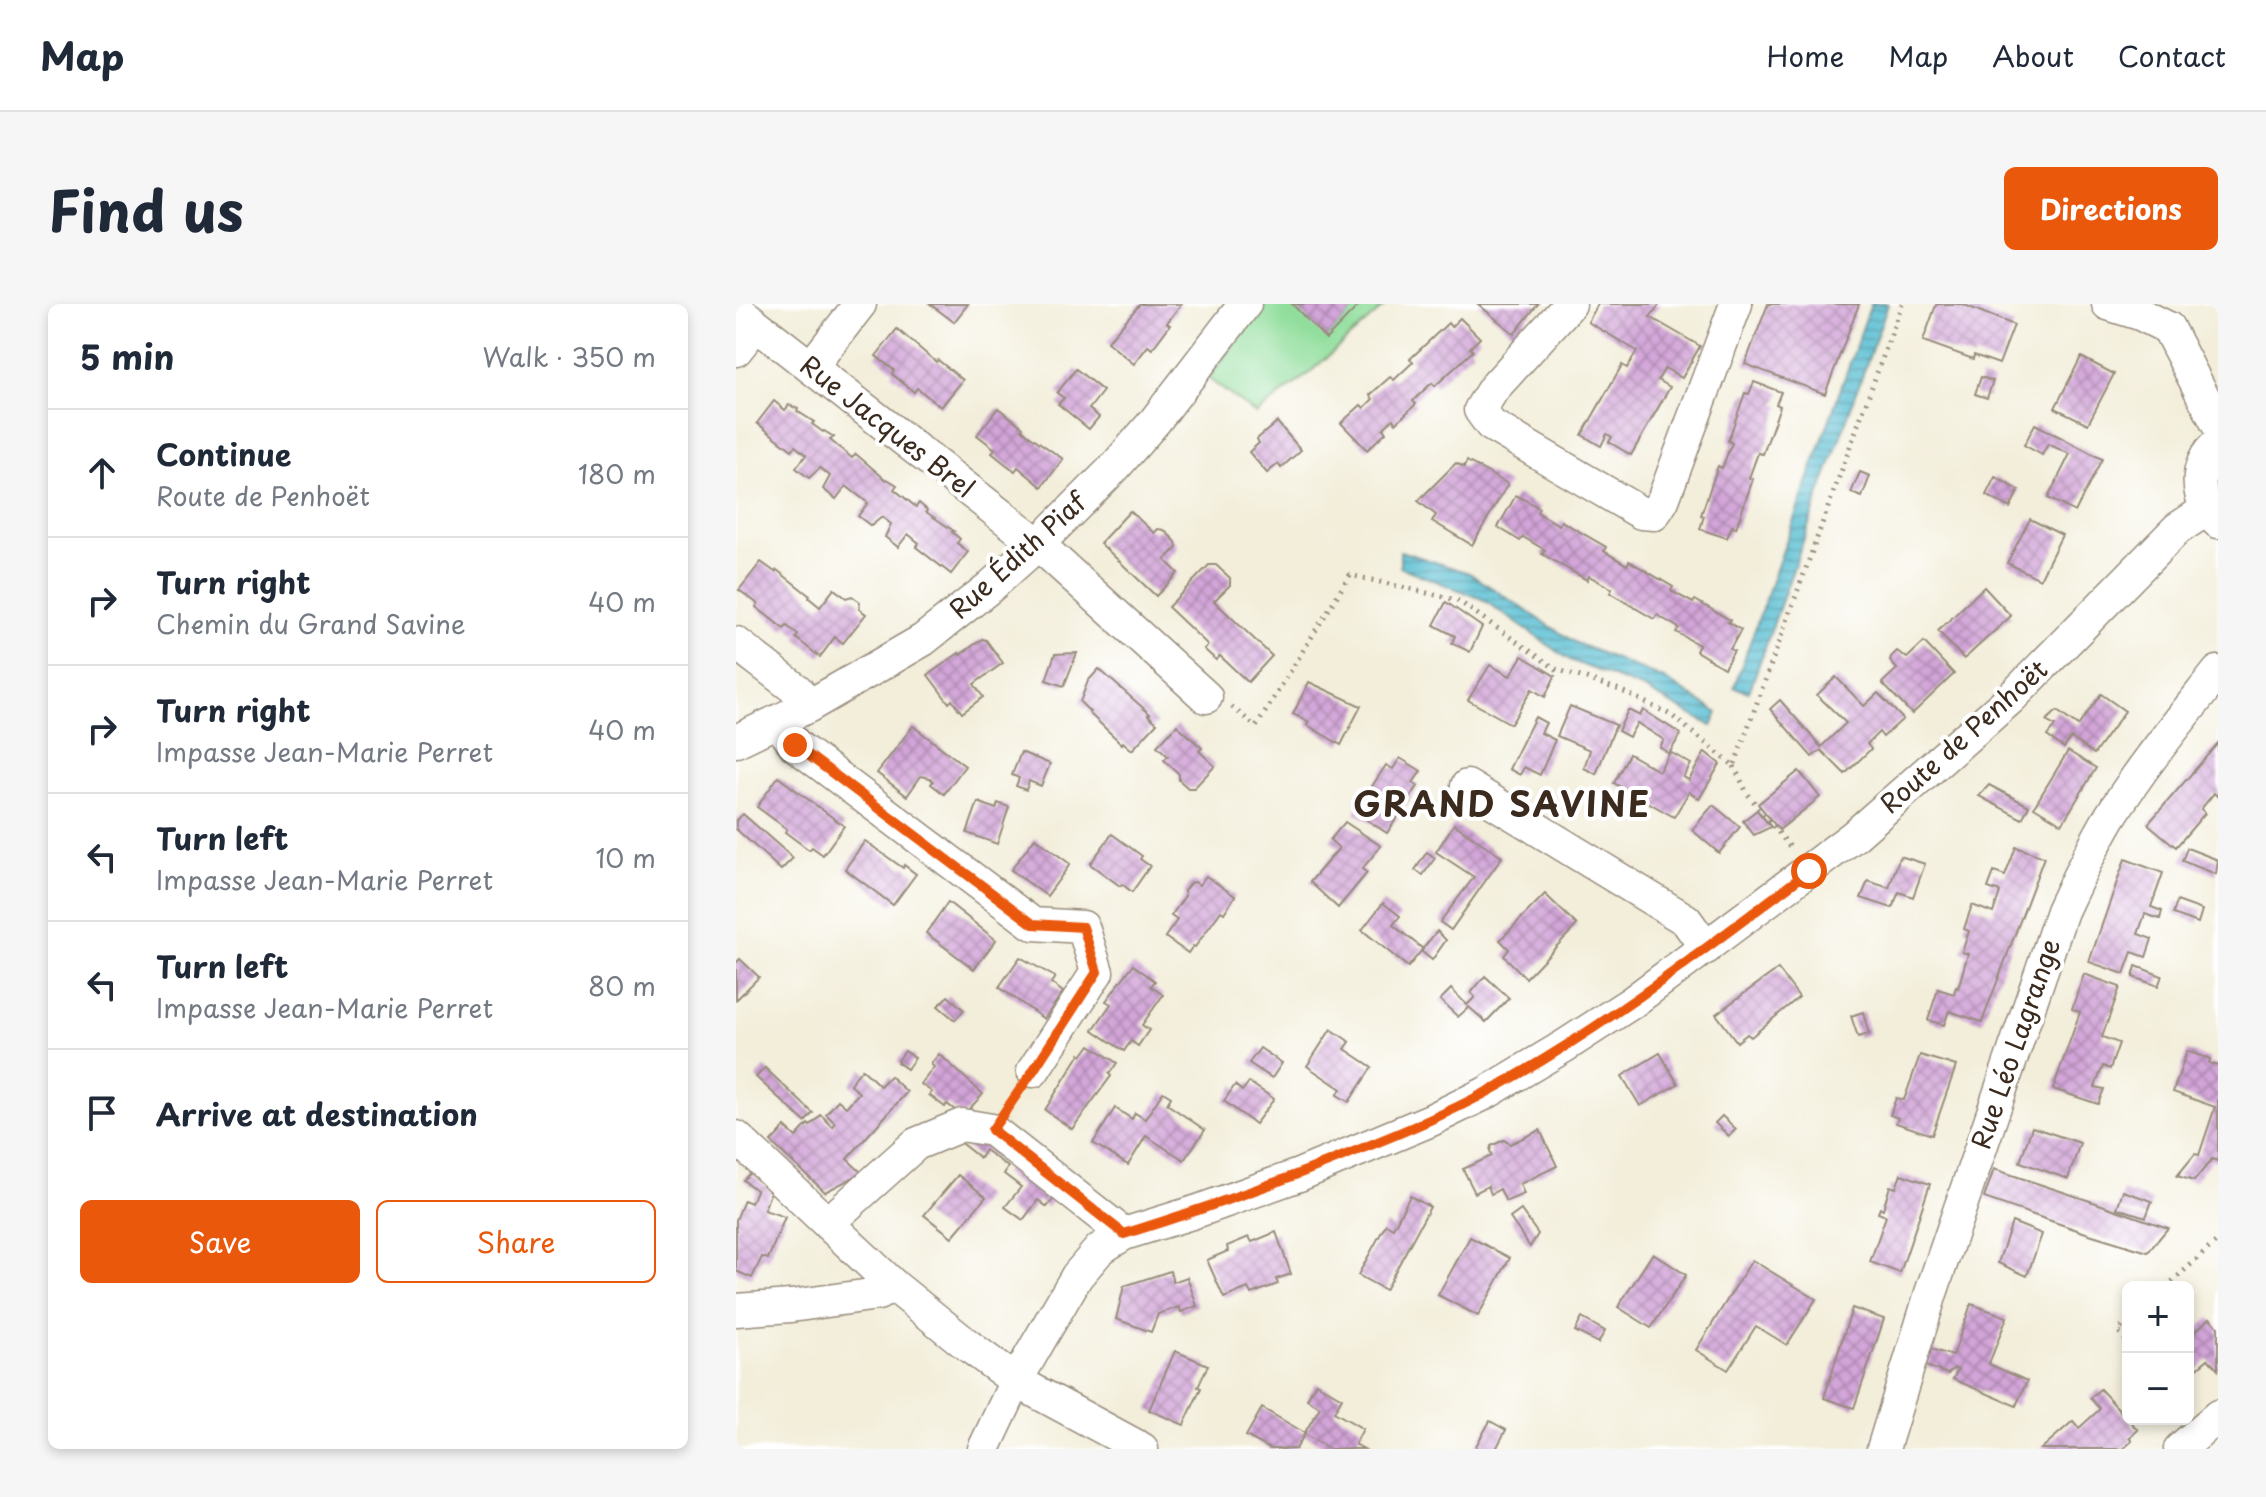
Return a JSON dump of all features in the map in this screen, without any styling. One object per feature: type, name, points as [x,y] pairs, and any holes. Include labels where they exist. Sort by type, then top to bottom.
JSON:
[{"type":"street","points":[[811,367],[860,304]]},
{"type":"street","name":"Rue Édith Piaf","points":[[736,741],[809,706],[923,640],[990,587],[1114,468],[1155,421],[1245,304]]},
{"type":"street","points":[[1570,304],[1493,389],[1480,410],[1491,425],[1641,513],[1654,514],[1663,500],[1736,304]]},
{"type":"street","points":[[2108,304],[2140,314],[2173,316],[2218,425]]},
{"type":"street","name":"Rue Jacques Brel","points":[[742,328],[811,367],[1038,544],[1206,697]]},
{"type":"street","points":[[2212,516],[2200,495],[2199,478],[2203,462],[2218,444]]},
{"type":"street","name":"Route de Penhoët","points":[[984,1449],[1016,1381],[1077,1276],[1100,1249],[1124,1234],[1299,1175],[1431,1120],[1486,1093],[1631,1003],[1854,836],[2011,698],[2177,529],[2212,516]]},
{"type":"street","points":[[736,643],[797,690],[809,706]]},
{"type":"street","name":"Rue Léo Lagrange","points":[[1883,1449],[1931,1293],[2062,911],[2111,816],[2159,747],[2218,672]]},
{"type":"street","points":[[778,722],[795,745],[1033,924],[1083,927],[1097,972],[1033,1071]]},
{"type":"street","points":[[1467,786],[1686,920],[1706,948]]},
{"type":"street","points":[[829,1222],[916,1144],[962,1125],[992,1130],[1124,1234]]},
{"type":"street","points":[[736,1137],[893,1285],[1016,1381],[1142,1449]]},
{"type":"street","points":[[736,1310],[878,1294],[893,1285]]},
{"type":"street","points":[[2180,1449],[2218,1416]]},
{"type":"path","points":[[1734,766],[1902,304]]},
{"type":"path","points":[[1206,697],[1224,699],[1256,727],[1350,575],[1457,600],[1556,669],[1620,690],[1671,715],[1734,766],[1747,793],[1799,858]]},
{"type":"path","points":[[2173,1281],[2218,1240]]},
{"type":"green space","points":[[1263,304],[1387,304],[1308,374],[1256,414],[1209,379]]},
{"type":"water","points":[[1871,304],[1888,304],[1749,692],[1734,687]]},
{"type":"water","points":[[1400,551],[1469,573],[1576,643],[1662,678],[1718,713],[1712,726],[1644,689],[1570,660],[1482,599],[1400,567]]},
{"type":"building","points":[[930,304],[968,304],[954,322]]},
{"type":"building","points":[[1140,304],[1181,304],[1152,349],[1148,346],[1134,364],[1107,342]]},
{"type":"building","points":[[1292,304],[1360,304],[1326,339]]},
{"type":"building","points":[[1478,304],[1538,304],[1514,334]]},
{"type":"building","points":[[1598,304],[1660,304],[1650,317],[1700,346],[1682,378],[1665,368],[1658,380],[1670,387],[1631,455],[1609,442],[1612,437],[1607,434],[1601,446],[1582,435],[1622,365],[1627,368],[1637,351],[1588,322]]},
{"type":"building","points":[[1768,304],[1859,304],[1825,394],[1745,364]]},
{"type":"building","points":[[1939,304],[1962,304],[2014,325],[1999,364],[1974,355],[1973,359],[1923,341]]},
{"type":"building","points":[[1460,318],[1480,338],[1470,348],[1473,351],[1435,386],[1432,383],[1422,392],[1413,401],[1416,404],[1396,423],[1393,419],[1383,429],[1386,432],[1367,450],[1341,423],[1361,405],[1364,408],[1373,399],[1370,395],[1390,377],[1394,380],[1413,362],[1410,359],[1448,323],[1451,327]]},
{"type":"building","points":[[897,329],[963,380],[941,407],[917,388],[914,392],[876,356]]},
{"type":"building","points":[[2081,357],[2114,374],[2088,424],[2055,408]]},
{"type":"building","points":[[1076,369],[1103,391],[1089,409],[1099,417],[1089,429],[1058,404],[1064,398],[1057,393]]},
{"type":"building","points":[[1981,377],[1993,381],[1987,398],[1975,394]]},
{"type":"building","points":[[1754,382],[1781,392],[1776,404],[1780,406],[1763,454],[1758,453],[1749,478],[1753,479],[1736,528],[1732,526],[1727,538],[1700,529],[1704,516],[1701,515],[1718,466],[1722,468],[1732,443],[1728,441],[1745,393],[1749,394]]},
{"type":"building","points":[[774,401],[785,410],[789,405],[798,409],[814,422],[812,424],[834,437],[830,440],[852,458],[856,454],[886,480],[897,485],[894,489],[916,507],[919,503],[926,512],[954,531],[960,539],[957,543],[968,552],[951,574],[916,547],[919,543],[908,534],[898,547],[885,537],[891,524],[882,517],[871,526],[858,516],[868,503],[846,486],[836,499],[823,489],[830,476],[820,468],[809,478],[796,468],[806,455],[795,446],[792,450],[757,423]]},
{"type":"building","points":[[998,408],[1063,459],[1042,487],[1018,467],[1015,471],[1003,462],[992,453],[995,449],[977,435]]},
{"type":"building","points":[[1277,422],[1301,450],[1281,468],[1278,464],[1267,473],[1249,452],[1259,443],[1257,439]]},
{"type":"building","points":[[2035,424],[2102,459],[2075,512],[2048,498],[2070,454],[2048,444],[2042,455],[2024,445]]},
{"type":"building","points":[[1467,461],[1508,484],[1472,545],[1432,521],[1436,515],[1418,501],[1456,463],[1464,467]]},
{"type":"building","points":[[1860,472],[1870,476],[1862,497],[1851,493]]},
{"type":"building","points":[[1995,477],[2019,490],[2010,508],[1986,495]]},
{"type":"building","points":[[1516,495],[1539,508],[1537,512],[1559,525],[1561,521],[1606,547],[1604,551],[1627,565],[1629,561],[1673,587],[1671,591],[1693,603],[1695,600],[1730,620],[1728,622],[1741,630],[1724,668],[1696,651],[1699,645],[1676,632],[1679,628],[1657,615],[1654,619],[1610,593],[1612,589],[1589,576],[1587,580],[1542,554],[1545,550],[1523,537],[1520,541],[1498,527]]},
{"type":"building","points":[[1130,511],[1154,533],[1158,529],[1164,530],[1176,542],[1177,548],[1165,560],[1178,573],[1156,596],[1100,543]]},
{"type":"building","points":[[2030,519],[2062,535],[2040,579],[2007,563]]},
{"type":"building","points":[[761,562],[775,572],[777,570],[820,607],[834,589],[846,598],[852,596],[860,602],[859,609],[866,614],[843,643],[835,637],[820,657],[796,638],[798,635],[787,626],[784,629],[739,590]]},
{"type":"building","points":[[1209,565],[1216,565],[1230,578],[1230,585],[1214,601],[1272,656],[1248,682],[1220,656],[1216,660],[1204,649],[1208,645],[1168,607]]},
{"type":"building","points":[[1984,587],[2011,616],[1964,659],[1938,631]]},
{"type":"building","points":[[1446,602],[1482,627],[1470,652],[1452,643],[1455,636],[1434,625]]},
{"type":"building","points":[[982,639],[1003,663],[974,684],[983,697],[962,713],[952,700],[949,703],[928,675]]},
{"type":"building","points":[[1924,642],[1954,674],[1912,714],[1882,683],[1897,669],[1890,661],[1897,651],[1907,658]]},
{"type":"building","points":[[1077,653],[1064,686],[1046,680],[1055,654]]},
{"type":"building","points":[[1522,656],[1555,676],[1545,697],[1532,689],[1511,724],[1468,700],[1490,665],[1510,676]]},
{"type":"building","points":[[1099,669],[1157,723],[1132,750],[1080,702],[1088,681]]},
{"type":"building","points":[[1836,677],[1864,706],[1878,693],[1903,719],[1883,737],[1879,732],[1867,744],[1871,749],[1845,774],[1821,750],[1812,757],[1770,709],[1780,700],[1821,747],[1846,723],[1817,695]]},
{"type":"building","points":[[1309,682],[1361,706],[1341,745],[1293,714]]},
{"type":"building","points":[[2101,694],[2125,711],[2094,754],[2071,738],[2064,748],[2047,736],[2055,726],[2046,721],[2057,711],[2078,726]]},
{"type":"building","points":[[1570,706],[1616,725],[1596,774],[1584,768],[1590,750],[1557,736]]},
{"type":"building","points":[[1628,710],[1640,716],[1643,710],[1681,734],[1670,752],[1691,764],[1683,777],[1689,780],[1705,752],[1720,764],[1699,799],[1689,792],[1674,817],[1614,783],[1629,754],[1659,771],[1669,754],[1660,747],[1664,740],[1637,723],[1629,737],[1618,731]]},
{"type":"building","points":[[1535,717],[1546,723],[1541,733],[1555,740],[1540,775],[1524,767],[1520,775],[1509,769]]},
{"type":"building","points":[[1177,725],[1202,748],[1199,751],[1215,766],[1194,788],[1188,788],[1179,780],[1179,774],[1164,760],[1168,756],[1157,746]]},
{"type":"building","points":[[913,726],[965,766],[944,794],[931,784],[933,781],[930,778],[921,776],[907,796],[877,773]]},
{"type":"building","points":[[2218,743],[2218,797],[2214,793],[2201,809],[2205,813],[2176,847],[2148,824]]},
{"type":"building","points":[[2068,751],[2096,768],[2062,824],[2034,807]]},
{"type":"building","points":[[1021,752],[1050,764],[1041,786],[1029,781],[1026,790],[1016,786],[1019,778],[1012,775]]},
{"type":"building","points":[[1400,758],[1421,771],[1413,783],[1418,786],[1387,833],[1355,812],[1386,765],[1393,769]]},
{"type":"building","points":[[1799,771],[1820,797],[1779,830],[1758,804]]},
{"type":"building","points":[[778,777],[844,826],[823,855],[812,847],[809,850],[757,807]]},
{"type":"building","points":[[1989,785],[2029,806],[2022,819],[1979,796]]},
{"type":"building","points":[[978,802],[996,809],[998,803],[1009,807],[997,844],[967,833]]},
{"type":"building","points":[[1713,805],[1740,827],[1719,853],[1692,830]]},
{"type":"building","points":[[1757,810],[1771,827],[1754,835],[1743,821]]},
{"type":"building","points":[[743,814],[793,858],[781,870],[736,829],[736,821]]},
{"type":"building","points":[[1345,822],[1381,846],[1362,869],[1367,873],[1338,908],[1310,882],[1339,848],[1330,840]]},
{"type":"building","points":[[1454,824],[1502,857],[1451,930],[1440,922],[1474,877],[1436,852]]},
{"type":"building","points":[[1112,834],[1142,856],[1140,859],[1150,866],[1132,892],[1090,864]]},
{"type":"building","points":[[1035,838],[1070,864],[1047,896],[1011,870]]},
{"type":"building","points":[[865,841],[916,874],[893,905],[845,869]]},
{"type":"building","points":[[2016,847],[2044,857],[1982,1022],[1949,1011],[1944,1025],[1928,1020],[1938,989],[1954,994],[1958,988],[1968,954],[1962,952],[1969,931],[1964,929],[1972,905],[1993,913],[2000,892],[1988,888],[1994,872],[2005,876]]},
{"type":"building","points":[[2187,848],[2218,860],[2216,874],[2182,861]]},
{"type":"building","points":[[1427,852],[1435,858],[1423,875],[1415,870]]},
{"type":"building","points":[[1900,856],[1925,864],[1913,897],[1899,892],[1892,908],[1861,898],[1868,881],[1889,888]]},
{"type":"building","points":[[2125,859],[2163,873],[2151,907],[2162,911],[2160,919],[2145,914],[2138,934],[2152,939],[2146,957],[2132,952],[2124,974],[2089,962]]},
{"type":"building","points":[[1206,876],[1235,896],[1188,953],[1165,937],[1177,920],[1171,916],[1185,896],[1184,891],[1190,883],[1199,885]]},
{"type":"building","points":[[1545,894],[1577,925],[1526,978],[1504,956],[1509,949],[1500,940]]},
{"type":"building","points":[[2177,901],[2202,910],[2198,923],[2173,914]]},
{"type":"building","points":[[948,902],[996,940],[974,969],[926,933]]},
{"type":"building","points":[[1383,903],[1400,916],[1393,925],[1423,949],[1408,967],[1362,930]]},
{"type":"building","points":[[1437,931],[1446,940],[1432,960],[1421,951]]},
{"type":"building","points":[[1020,957],[1055,977],[1051,983],[1063,992],[1044,1019],[999,987]]},
{"type":"building","points":[[740,959],[759,977],[736,1000],[736,963]]},
{"type":"building","points":[[1133,965],[1155,981],[1151,986],[1163,995],[1142,1025],[1149,1030],[1138,1046],[1131,1041],[1124,1051],[1093,1030],[1111,1004],[1106,1001]]},
{"type":"building","points":[[2136,966],[2162,976],[2158,986],[2133,977]]},
{"type":"building","points":[[1778,969],[1799,997],[1751,1037],[1747,1034],[1737,1042],[1716,1014]]},
{"type":"building","points":[[2084,974],[2120,987],[2102,1037],[2119,1043],[2110,1069],[2103,1066],[2095,1087],[2104,1089],[2098,1104],[2053,1089],[2080,1012],[2072,1009]]},
{"type":"building","points":[[1485,976],[1509,998],[1486,1022],[1469,1007],[1458,1017],[1440,1000],[1451,989],[1467,1005],[1475,997],[1471,993]]},
{"type":"building","points":[[948,996],[964,1010],[955,1020],[938,1006]]},
{"type":"building","points":[[1863,1012],[1869,1034],[1858,1037],[1851,1016]]},
{"type":"building","points":[[1331,1029],[1350,1042],[1345,1049],[1372,1067],[1349,1102],[1337,1095],[1341,1089],[1307,1066]]},
{"type":"building","points":[[1090,1045],[1117,1063],[1072,1129],[1045,1110],[1080,1054],[1082,1056]]},
{"type":"building","points":[[1260,1048],[1282,1063],[1272,1078],[1249,1063]]},
{"type":"building","points":[[905,1051],[915,1058],[907,1069],[897,1062]]},
{"type":"building","points":[[2187,1051],[2210,1059],[2209,1063],[2218,1066],[2218,1157],[2217,1161],[2212,1159],[2194,1181],[2177,1176],[2195,1154],[2199,1155],[2215,1107],[2173,1092]]},
{"type":"building","points":[[1660,1053],[1678,1084],[1640,1106],[1622,1076]]},
{"type":"building","points":[[939,1054],[983,1094],[963,1116],[929,1095],[932,1092],[921,1084],[934,1067],[931,1064]]},
{"type":"building","points":[[1920,1055],[1956,1066],[1932,1135],[1896,1123],[1898,1118],[1890,1115],[1896,1098],[1904,1100]]},
{"type":"building","points":[[765,1068],[813,1113],[805,1122],[756,1077]]},
{"type":"building","points":[[862,1069],[880,1086],[890,1076],[907,1092],[847,1159],[862,1173],[825,1192],[771,1142],[785,1127],[796,1137],[821,1115],[833,1127],[835,1123],[826,1114],[838,1100],[846,1107],[859,1093],[850,1084]]},
{"type":"building","points":[[1249,1082],[1274,1099],[1255,1124],[1224,1101],[1235,1085],[1242,1091]]},
{"type":"building","points":[[1163,1092],[1171,1097],[1167,1104],[1205,1130],[1184,1160],[1146,1136],[1128,1165],[1093,1143],[1115,1108],[1132,1119],[1135,1113],[1145,1119]]},
{"type":"building","points":[[1722,1116],[1736,1129],[1729,1136],[1715,1123]]},
{"type":"building","points":[[2032,1127],[2080,1143],[2068,1179],[2020,1162]]},
{"type":"building","points":[[971,1130],[1059,1192],[1047,1207],[1038,1200],[1023,1220],[1005,1207],[1021,1187],[1004,1174],[1008,1167],[985,1150],[980,1158],[962,1144]]},
{"type":"building","points":[[1540,1130],[1557,1166],[1520,1184],[1524,1194],[1507,1201],[1500,1189],[1491,1194],[1488,1186],[1475,1193],[1463,1169],[1492,1156],[1491,1146],[1504,1140],[1510,1144]]},
{"type":"building","points":[[1994,1169],[2168,1228],[2148,1252],[2086,1233],[1984,1198]]},
{"type":"building","points":[[750,1173],[771,1191],[764,1210],[785,1217],[768,1259],[762,1257],[752,1278],[736,1271],[736,1220],[744,1200],[751,1203],[756,1190],[743,1180]]},
{"type":"building","points":[[1901,1174],[1930,1184],[1900,1273],[1870,1262],[1886,1216],[1878,1213],[1880,1208],[1883,1209],[1890,1186],[1896,1188]]},
{"type":"building","points":[[958,1175],[986,1197],[952,1237],[924,1215]]},
{"type":"building","points":[[2123,1191],[2152,1201],[2146,1217],[2117,1208]]},
{"type":"building","points":[[1410,1196],[1430,1207],[1385,1290],[1358,1275],[1386,1224],[1393,1228]]},
{"type":"building","points":[[1521,1210],[1538,1234],[1530,1247],[1510,1218]]},
{"type":"building","points":[[2012,1222],[2042,1234],[2027,1276],[1998,1263]]},
{"type":"building","points":[[1276,1232],[1291,1274],[1276,1279],[1278,1284],[1251,1294],[1248,1288],[1224,1298],[1207,1260],[1228,1251],[1227,1246],[1249,1237],[1252,1242]]},
{"type":"building","points":[[1470,1237],[1510,1258],[1478,1316],[1438,1295]]},
{"type":"building","points":[[1653,1253],[1686,1275],[1651,1328],[1618,1307]]},
{"type":"building","points":[[1752,1260],[1816,1299],[1787,1345],[1756,1326],[1728,1370],[1696,1350]]},
{"type":"building","points":[[1170,1271],[1173,1282],[1187,1277],[1197,1306],[1181,1312],[1179,1307],[1158,1314],[1151,1332],[1116,1319],[1124,1286]]},
{"type":"building","points":[[1971,1304],[2007,1317],[1989,1364],[2027,1381],[2016,1406],[1953,1379],[1958,1370],[1954,1368],[1948,1374],[1926,1366],[1931,1349],[1953,1356]]},
{"type":"building","points":[[1852,1308],[1884,1319],[1854,1408],[1824,1398]]},
{"type":"building","points":[[1582,1318],[1605,1331],[1598,1343],[1575,1331]]},
{"type":"building","points":[[2210,1318],[2218,1327],[2218,1370],[2208,1359],[2194,1371],[2194,1332]]},
{"type":"building","points":[[1175,1351],[1208,1365],[1184,1425],[1149,1410]]},
{"type":"building","points":[[1316,1383],[1342,1398],[1334,1412],[1363,1429],[1355,1444],[1364,1449],[1330,1449],[1304,1434],[1320,1407],[1307,1399]]},
{"type":"building","points":[[2100,1389],[2122,1413],[2122,1425],[2133,1425],[2138,1430],[2129,1438],[2132,1441],[2123,1449],[2041,1449],[2073,1421],[2079,1428],[2100,1409],[2090,1398]]},
{"type":"building","points":[[1262,1408],[1305,1433],[1296,1449],[1270,1449],[1246,1436]]},
{"type":"building","points":[[1490,1421],[1506,1430],[1496,1449],[1478,1449],[1476,1446]]},
{"type":"district","name":"GRAND SAVINE","points":[[1502,805]]},
{"type":"route","points":[[795,745],[1033,924],[1083,927],[1097,972],[992,1130],[1124,1234],[1299,1175],[1431,1120],[1486,1093],[1631,1003],[1809,871]]}]
